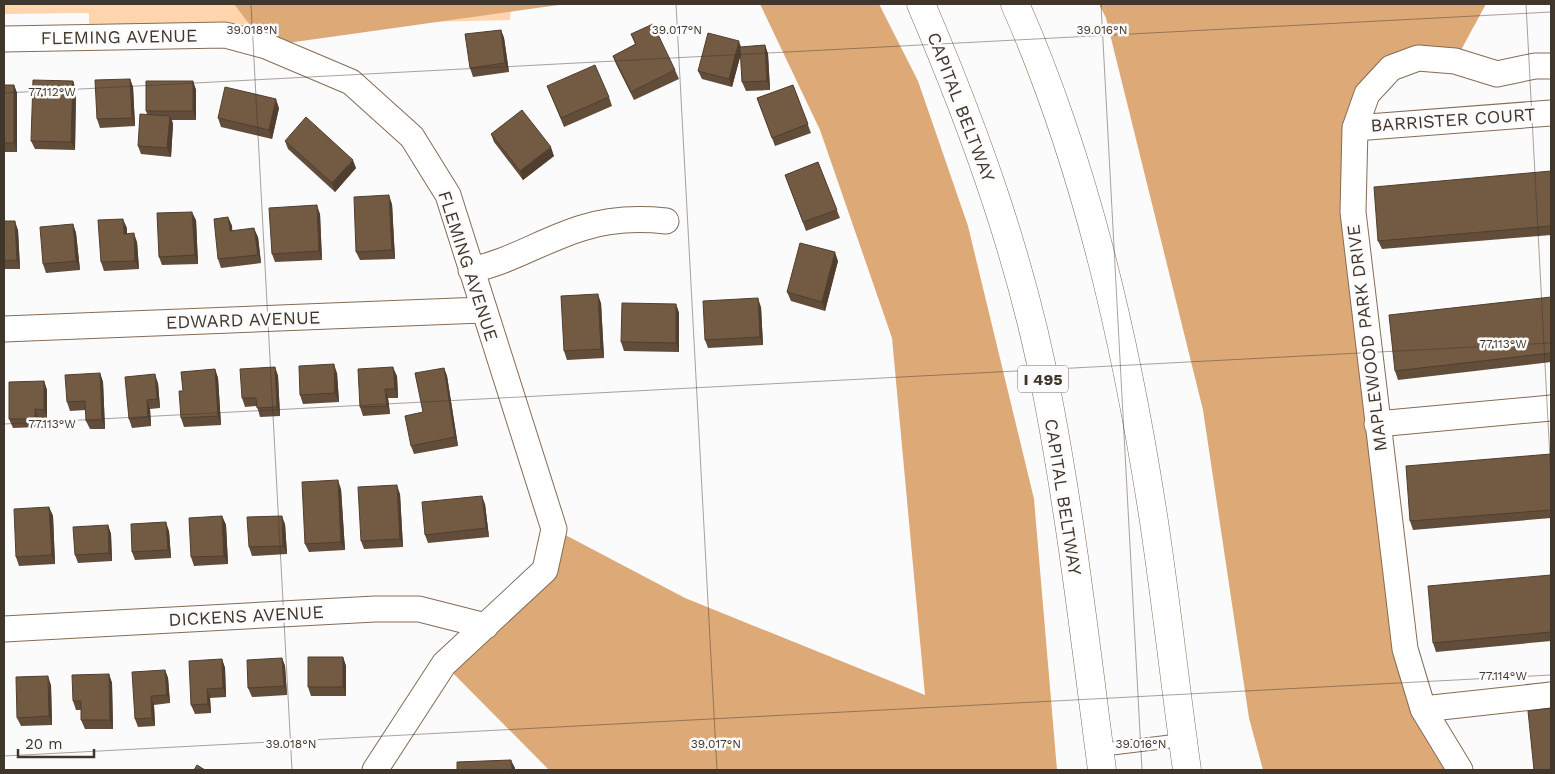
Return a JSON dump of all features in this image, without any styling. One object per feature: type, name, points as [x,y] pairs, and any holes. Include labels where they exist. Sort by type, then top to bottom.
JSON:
[{"type":"highway","name":"CAPITAL BELTWAY","points":[[921,4],[947,64],[988,174],[1019,279],[1049,403],[1101,760]]},
{"type":"highway","points":[[1015,4],[1029,35],[1070,149],[1102,262],[1130,384],[1153,516],[1187,770]]},
{"type":"street","name":"FLEMING AVENUE","points":[[4,40],[225,35],[266,46],[351,82],[412,137],[448,196],[482,310],[554,529],[545,570],[444,664],[375,770]]},
{"type":"street","name":"MAPLEWOOD PARK DRIVE","points":[[1460,770],[1423,709],[1405,649],[1353,212],[1355,128],[1367,94],[1391,68],[1418,58],[1456,61],[1496,74],[1535,66],[1551,66]]},
{"type":"street","name":"BARRISTER COURT","points":[[1355,128],[1551,113]]},
{"type":"street","points":[[471,270],[511,259],[580,228],[601,222],[642,219],[666,221]]},
{"type":"street","name":"EDWARD AVENUE","points":[[4,329],[482,310]]},
{"type":"street","points":[[1377,424],[1551,408]]},
{"type":"street","name":"DICKENS AVENUE","points":[[4,628],[375,609],[419,609],[486,626]]},
{"type":"street","points":[[1423,709],[1551,695]]},
{"type":"lane","points":[[1101,760],[1182,740]]},
{"type":"shaded area","points":[[4,4],[511,4],[510,20],[89,30],[89,13],[4,14]]},
{"type":"shaded area","points":[[234,4],[566,4],[266,46]]},
{"type":"shaded area","points":[[760,4],[879,4],[918,81],[968,226],[1034,499],[1057,770],[549,770],[444,664],[545,570],[554,529],[685,598],[925,695],[892,338],[820,130]]},
{"type":"shaded area","points":[[1099,4],[1486,4],[1455,61],[1391,68],[1355,128],[1405,649],[1460,770],[1263,770],[1249,718],[1203,410],[1106,18]]},
{"type":"building","points":[[653,24],[675,70],[631,92],[613,56],[636,44],[631,34]]},
{"type":"building","points":[[501,30],[505,63],[470,68],[465,34]]},
{"type":"building","points":[[708,33],[739,41],[729,79],[698,71]]},
{"type":"building","points":[[765,45],[767,81],[742,82],[740,47]]},
{"type":"building","points":[[595,65],[609,97],[561,118],[547,86]]},
{"type":"building","points":[[130,79],[132,118],[97,119],[95,80]]},
{"type":"building","points":[[33,80],[73,81],[71,142],[31,141]]},
{"type":"building","points":[[146,81],[193,81],[193,111],[146,111]]},
{"type":"building","points":[[4,85],[14,85],[14,143],[4,143]]},
{"type":"building","points":[[793,85],[808,124],[772,138],[757,98]]},
{"type":"building","points":[[225,87],[276,99],[269,130],[218,118]]},
{"type":"building","points":[[522,110],[551,147],[520,171],[491,134]]},
{"type":"building","points":[[140,114],[170,116],[167,148],[138,146]]},
{"type":"building","points":[[306,117],[353,160],[332,183],[285,141]]},
{"type":"building","points":[[818,162],[837,210],[803,222],[785,175]]},
{"type":"building","points":[[1551,171],[1551,226],[1378,241],[1374,187]]},
{"type":"building","points":[[389,195],[392,250],[356,252],[354,197]]},
{"type":"building","points":[[317,205],[319,251],[272,254],[269,208]]},
{"type":"building","points":[[192,212],[195,255],[159,257],[157,213]]},
{"type":"building","points":[[228,217],[230,231],[254,228],[258,255],[218,259],[214,219]]},
{"type":"building","points":[[123,219],[124,234],[134,233],[135,261],[101,262],[98,220]]},
{"type":"building","points":[[4,221],[15,221],[17,260],[4,261]]},
{"type":"building","points":[[73,224],[76,261],[43,264],[40,227]]},
{"type":"building","points":[[800,243],[835,252],[822,302],[787,292]]},
{"type":"building","points":[[598,294],[601,349],[564,351],[561,296]]},
{"type":"building","points":[[1551,297],[1551,353],[1395,371],[1389,315]]},
{"type":"building","points":[[758,298],[760,337],[705,340],[703,301]]},
{"type":"building","points":[[622,303],[676,304],[676,343],[621,342]]},
{"type":"building","points":[[334,364],[335,393],[300,395],[299,366]]},
{"type":"building","points":[[275,367],[277,407],[257,408],[256,398],[242,398],[240,369]]},
{"type":"building","points":[[393,367],[395,389],[385,389],[387,406],[360,407],[358,369]]},
{"type":"building","points":[[444,368],[455,437],[411,446],[405,416],[423,412],[415,373]]},
{"type":"building","points":[[215,369],[218,416],[181,418],[179,391],[183,391],[181,372]]},
{"type":"building","points":[[100,373],[102,420],[86,421],[85,401],[67,402],[65,375]]},
{"type":"building","points":[[155,374],[157,399],[147,400],[148,417],[129,419],[125,377]]},
{"type":"building","points":[[44,381],[44,410],[35,409],[35,419],[9,419],[9,382]]},
{"type":"building","points":[[1551,454],[1551,510],[1410,521],[1406,466]]},
{"type":"building","points":[[338,480],[341,542],[305,544],[302,482]]},
{"type":"building","points":[[397,485],[400,539],[361,541],[358,487]]},
{"type":"building","points":[[482,496],[486,528],[425,535],[422,502]]},
{"type":"building","points":[[49,507],[52,555],[16,557],[14,509]]},
{"type":"building","points":[[222,516],[224,556],[191,557],[189,518]]},
{"type":"building","points":[[282,516],[283,546],[249,547],[247,517]]},
{"type":"building","points":[[166,522],[168,550],[132,552],[131,524]]},
{"type":"building","points":[[108,525],[109,553],[75,555],[73,527]]},
{"type":"building","points":[[1551,575],[1551,632],[1433,643],[1428,586]]},
{"type":"building","points":[[308,657],[343,657],[343,687],[308,687]]},
{"type":"building","points":[[282,658],[284,686],[248,688],[247,660]]},
{"type":"building","points":[[222,659],[223,688],[207,689],[208,704],[191,705],[189,661]]},
{"type":"building","points":[[165,670],[167,695],[151,696],[152,718],[135,719],[132,672]]},
{"type":"building","points":[[109,674],[110,720],[81,720],[81,701],[73,701],[72,675]]},
{"type":"building","points":[[48,676],[49,716],[17,718],[16,677]]},
{"type":"building","points":[[1551,708],[1551,770],[1534,770],[1528,711]]},
{"type":"building","points":[[511,760],[512,770],[457,770],[457,762]]},
{"type":"building","points":[[197,765],[205,770],[194,770]]}]
